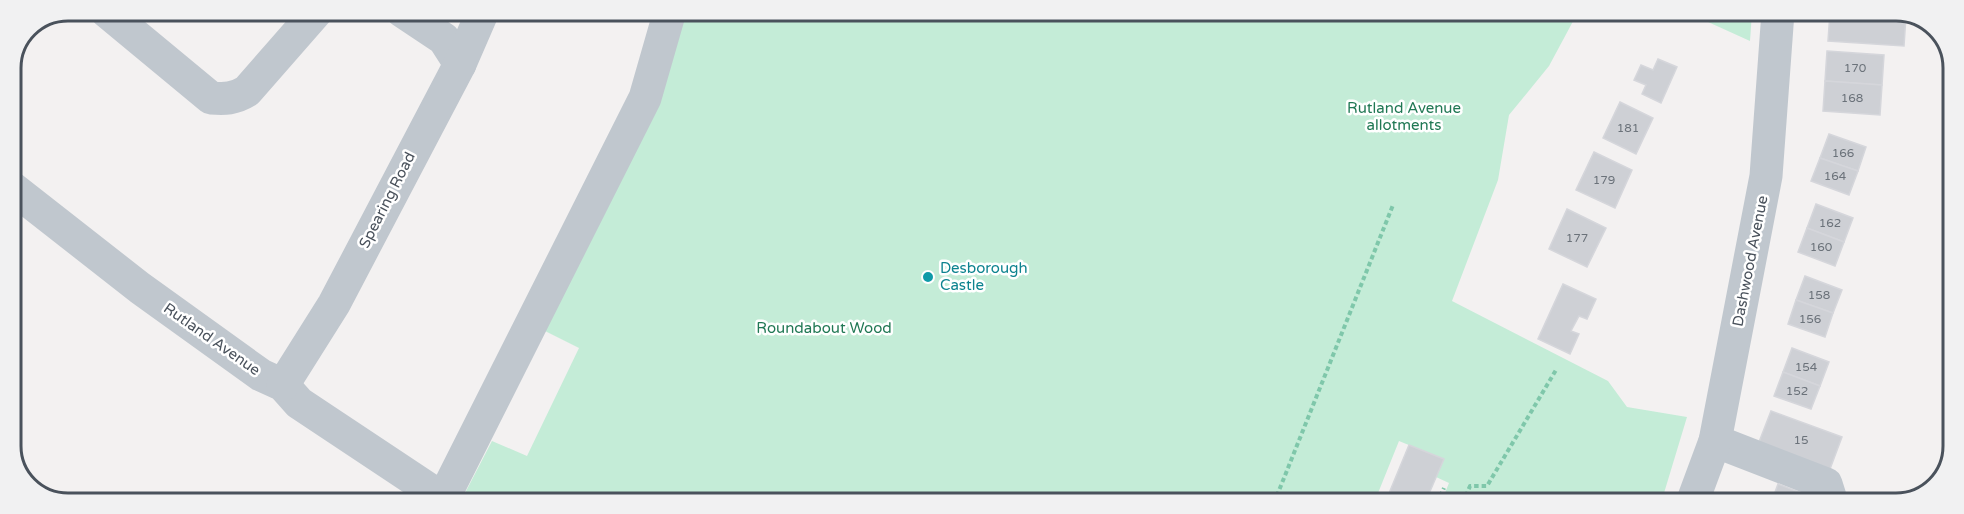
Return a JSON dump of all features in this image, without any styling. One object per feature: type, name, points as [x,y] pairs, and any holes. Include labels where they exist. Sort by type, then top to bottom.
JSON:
[{"type":"street","points":[[119,21],[211,98],[226,99],[236,98],[247,91],[308,21]]},
{"type":"street","points":[[414,21],[452,51]]},
{"type":"street","name":"Spearing Road","points":[[283,385],[334,304],[452,51],[475,21]]},
{"type":"street","points":[[450,493],[645,98],[667,21]]},
{"type":"street","name":"Dashwood Avenue","points":[[1696,493],[1715,441],[1766,176],[1777,21]]},
{"type":"street","name":"Rutland Avenue","points":[[21,195],[140,288],[261,375],[283,385],[299,403],[434,493]]},
{"type":"street","points":[[1715,441],[1826,484],[1829,493]]},
{"type":"path","points":[[1278,493],[1393,205]]},
{"type":"path","points":[[1467,493],[1470,486],[1487,486],[1556,370]]},
{"type":"path","points":[[1442,493],[1444,488]]},
{"type":"green space","points":[[681,21],[1573,21],[1549,66],[1509,115],[1498,180],[1452,301],[1608,381],[1627,407],[1687,417],[1664,493],[1445,493],[1449,483],[1436,477],[1443,459],[1399,441],[1378,493],[465,493],[492,441],[527,456],[579,348],[543,330]]},
{"type":"green space","points":[[1706,21],[1751,21],[1750,41]]},
{"type":"building","points":[[1829,21],[1906,22],[1904,46],[1828,41]]},
{"type":"building","points":[[1827,51],[1884,55],[1882,85],[1825,81]]},
{"type":"building","points":[[1658,59],[1677,67],[1661,103],[1642,94],[1646,85],[1634,80],[1641,65],[1653,70]]},
{"type":"building","points":[[1825,81],[1882,85],[1880,115],[1823,111]]},
{"type":"building","points":[[1620,102],[1653,118],[1636,154],[1603,138]]},
{"type":"building","points":[[1829,134],[1866,147],[1858,171],[1820,158]]},
{"type":"building","points":[[1594,152],[1632,170],[1615,208],[1576,190]]},
{"type":"building","points":[[1820,158],[1858,171],[1849,195],[1811,181]]},
{"type":"building","points":[[1816,204],[1853,218],[1844,242],[1807,228]]},
{"type":"building","points":[[1567,209],[1606,228],[1587,267],[1549,249]]},
{"type":"building","points":[[1807,228],[1844,242],[1835,266],[1798,252]]},
{"type":"building","points":[[1805,276],[1842,290],[1833,313],[1796,300]]},
{"type":"building","points":[[1563,284],[1596,299],[1587,319],[1579,316],[1571,331],[1579,334],[1570,354],[1538,339]]},
{"type":"building","points":[[1796,300],[1833,313],[1825,337],[1788,324]]},
{"type":"building","points":[[1792,348],[1829,362],[1820,386],[1783,372]]},
{"type":"building","points":[[1783,372],[1820,386],[1811,409],[1774,396]]},
{"type":"building","points":[[1771,411],[1842,437],[1830,469],[1759,442]]},
{"type":"building","points":[[1409,445],[1444,459],[1429,493],[1389,493]]},
{"type":"building","points":[[1778,484],[1801,493],[1775,493]]},
{"type":"place","name":"Desborough Castle","points":[[928,277]]},
{"type":"park label","name":"Rutland Avenue allotments","points":[[1404,116]]},
{"type":"park label","name":"Roundabout Wood","points":[[824,328]]}]
